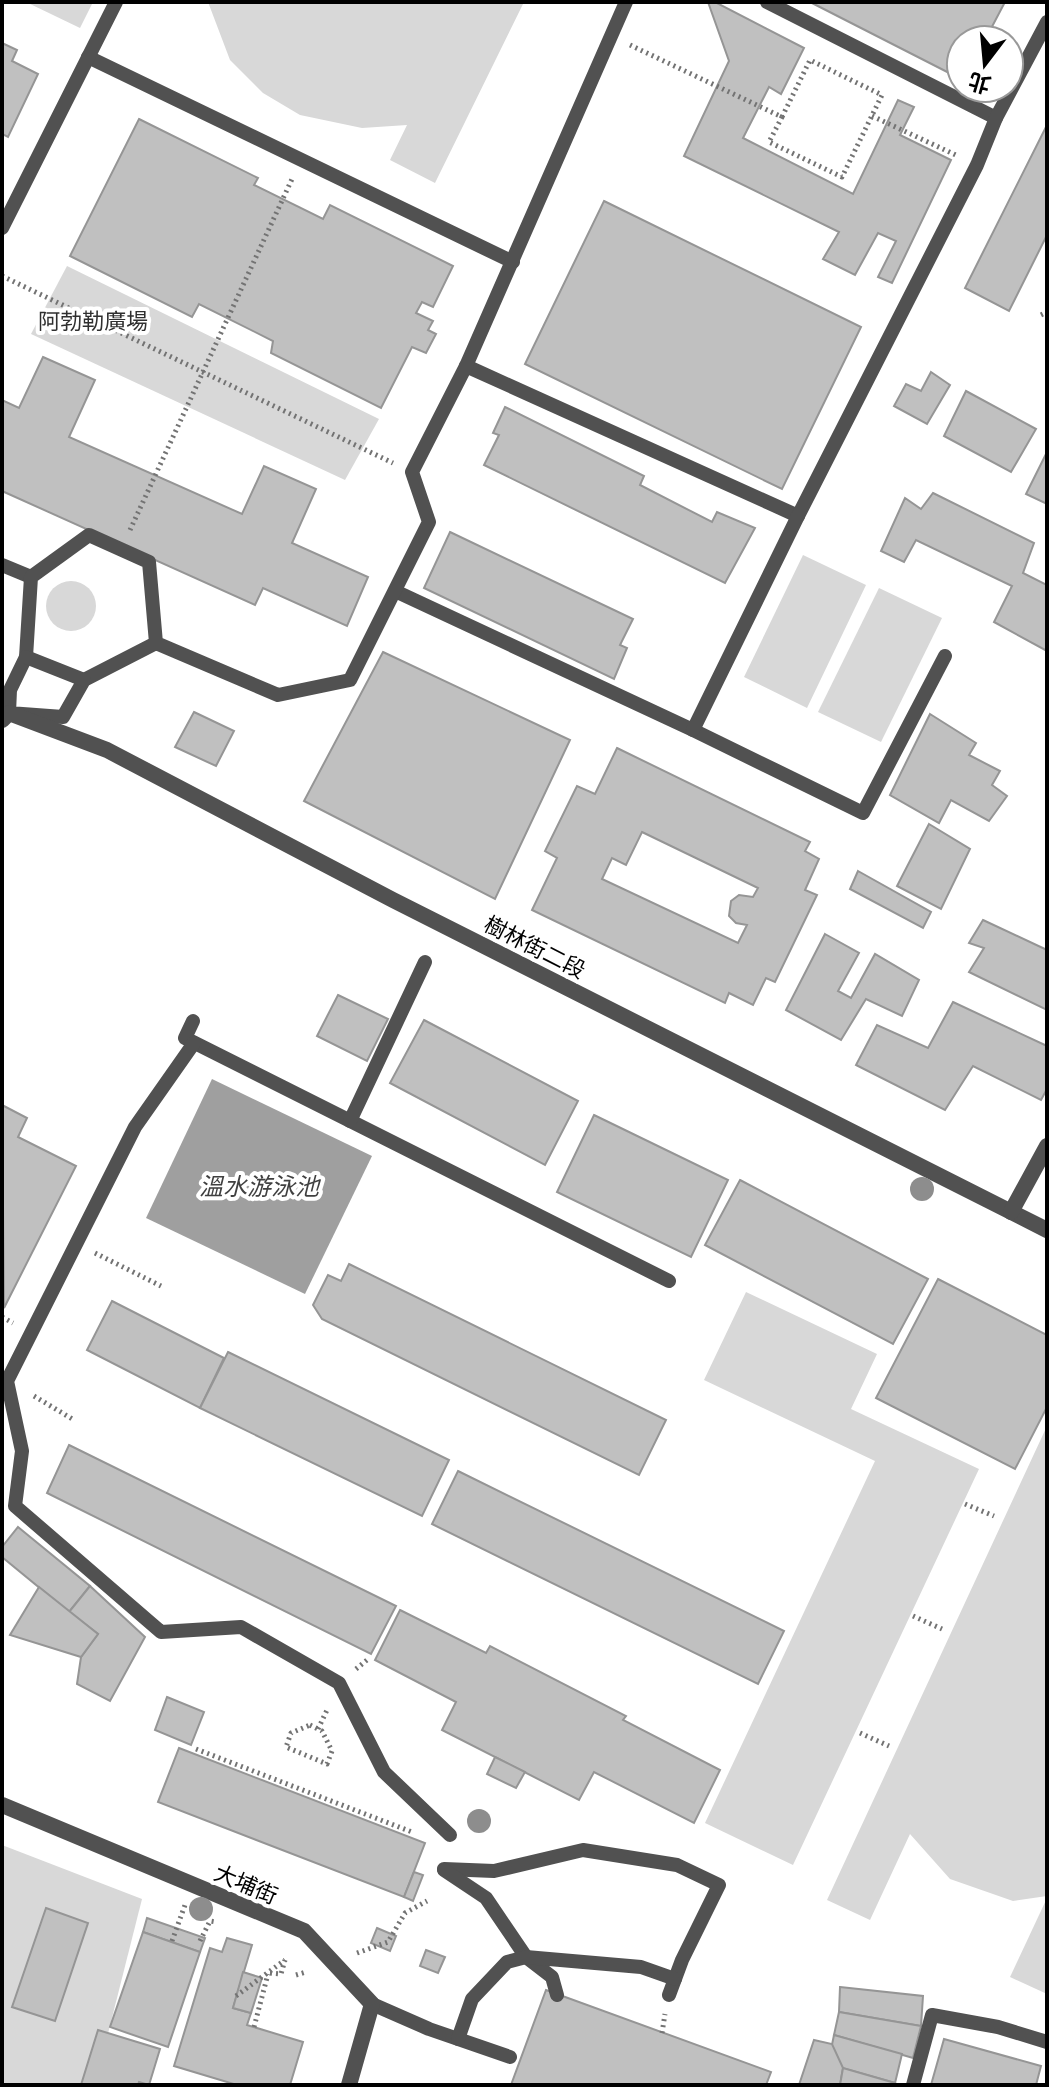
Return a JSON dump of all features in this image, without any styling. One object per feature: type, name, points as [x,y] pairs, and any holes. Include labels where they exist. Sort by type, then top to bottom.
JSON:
[{"type":"street","name":"樹林街二段","points":[[5,716],[107,750],[393,900],[1047,1230]]},
{"type":"street","points":[[1011,1212],[1047,1146]]},
{"type":"street","name":"大埔街","points":[[2,1805],[304,1931],[372,2004]]},
{"type":"street","points":[[349,2085],[372,2004]]},
{"type":"lane","points":[[2,228],[116,2]]},
{"type":"lane","points":[[156,643],[278,695],[350,680],[429,522],[412,472],[466,366],[626,2]]},
{"type":"lane","points":[[767,2],[996,118]]},
{"type":"lane","points":[[693,730],[977,165],[996,118],[1047,22]]},
{"type":"lane","points":[[88,57],[513,262]]},
{"type":"lane","points":[[466,366],[798,516]]},
{"type":"lane","points":[[31,577],[89,535],[149,562],[156,643]]},
{"type":"lane","points":[[2,565],[31,577]]},
{"type":"lane","points":[[31,577],[26,657],[10,690],[5,716],[63,717],[84,680],[156,643]]},
{"type":"lane","points":[[395,591],[863,813],[945,656]]},
{"type":"lane","points":[[26,657],[84,680]]},
{"type":"lane","points":[[350,1121],[425,962]]},
{"type":"lane","points":[[193,1021],[185,1038],[194,1043],[669,1281]]},
{"type":"lane","points":[[194,1043],[135,1127],[7,1381],[22,1451],[15,1506],[161,1632],[241,1627],[339,1683],[384,1772],[450,1835]]},
{"type":"lane","points":[[557,1995],[552,1977],[526,1957],[486,1898],[444,1869],[494,1871],[583,1850],[677,1865],[719,1885],[669,1995]]},
{"type":"lane","points":[[458,2039],[472,1999],[507,1962],[526,1957],[641,1967],[675,1979]]},
{"type":"lane","points":[[372,2004],[510,2057]]},
{"type":"lane","points":[[913,2085],[932,2015],[998,2027],[1047,2042]]},
{"type":"path","points":[[611,36],[782,117]]},
{"type":"path","points":[[810,60],[882,95],[842,177],[769,142],[782,117],[810,60]]},
{"type":"path","points":[[872,116],[977,165]]},
{"type":"path","points":[[121,549],[301,160]]},
{"type":"path","points":[[2,276],[412,472]]},
{"type":"path","points":[[76,1243],[161,1286]]},
{"type":"path","points":[[7,1381],[74,1420]]},
{"type":"path","points":[[965,1504],[994,1516]]},
{"type":"path","points":[[913,1616],[942,1629]]},
{"type":"path","points":[[310,1725],[322,1731],[332,1751],[327,1764],[286,1747],[291,1733],[310,1725]]},
{"type":"path","points":[[860,1733],[889,1746]]},
{"type":"path","points":[[196,1749],[413,1832]]},
{"type":"path","points":[[357,1953],[388,1942],[405,1913],[427,1901]]},
{"type":"path","points":[[172,1941],[180,1920]]},
{"type":"path","points":[[200,1941],[210,1921]]},
{"type":"path","points":[[296,1975],[306,1972]]},
{"type":"path","points":[[236,1996],[269,1973],[254,2027]]},
{"type":"green space","points":[[26,2],[93,2],[80,28]]},
{"type":"green space","points":[[208,2],[524,2],[435,183],[390,160],[407,125],[362,128],[300,115],[263,93],[230,60]]},
{"type":"green space","name":"阿勃勒廣場","points":[[67,266],[379,419],[345,480],[31,334]]},
{"type":"green space","points":[[803,555],[866,585],[807,708],[744,677]]},
{"type":"green space","points":[[71,581],[88,589],[96,606],[88,623],[71,631],[54,623],[46,606],[54,589]]},
{"type":"green space","points":[[879,588],[942,618],[881,742],[818,712]]},
{"type":"green space","points":[[746,1292],[877,1354],[851,1409],[979,1469],[793,1865],[705,1823],[875,1461],[704,1380]]},
{"type":"green space","points":[[1047,1426],[1047,1896],[1013,1901],[950,1879],[910,1834],[870,1920],[827,1900]]},
{"type":"green space","points":[[2,1845],[142,1899],[95,2085],[2,2085]]},
{"type":"green space","points":[[1047,1898],[1047,1994],[1010,1977]]},
{"type":"water","name":"溫水游泳池","points":[[212,1079],[372,1156],[305,1294],[146,1218]]},
{"type":"building","points":[[708,2],[715,2],[804,48],[781,94],[769,87],[743,138],[853,194],[898,100],[914,107],[900,135],[951,160],[892,283],[878,277],[896,241],[878,233],[855,275],[823,259],[839,232],[684,156],[729,61]]},
{"type":"building","points":[[810,2],[1005,2],[993,24],[945,24],[945,71]]},
{"type":"building","points":[[2,43],[17,50],[12,61],[38,74],[8,137],[2,134]]},
{"type":"building","points":[[139,119],[258,178],[254,185],[323,219],[330,205],[453,266],[433,307],[422,302],[416,313],[433,321],[428,330],[436,334],[426,353],[412,347],[381,408],[271,353],[273,341],[199,304],[192,317],[70,256]]},
{"type":"building","points":[[1047,125],[1047,235],[1009,311],[965,288]]},
{"type":"building","points":[[604,201],[861,327],[782,489],[525,364]]},
{"type":"building","points":[[43,357],[95,380],[69,437],[242,514],[264,466],[316,489],[292,543],[368,577],[347,626],[263,588],[255,605],[2,491],[2,400],[19,408]]},
{"type":"building","points":[[931,372],[950,385],[927,424],[894,406],[906,384],[921,391]]},
{"type":"building","points":[[966,391],[1036,429],[1011,472],[944,436]]},
{"type":"building","points":[[505,407],[644,476],[640,485],[712,522],[717,512],[755,528],[725,583],[484,465],[499,435],[493,433]]},
{"type":"building","points":[[1047,452],[1047,504],[1026,494]]},
{"type":"building","points":[[933,493],[1034,543],[1023,573],[1047,585],[1047,651],[994,622],[1012,586],[916,540],[904,562],[881,551],[905,498],[921,509]]},
{"type":"building","points":[[450,532],[633,619],[620,645],[627,648],[614,679],[424,588]]},
{"type":"building","points":[[383,652],[570,740],[495,899],[304,801]]},
{"type":"building","points":[[194,712],[234,731],[216,766],[175,747]]},
{"type":"building","points":[[930,714],[976,743],[969,755],[1000,771],[992,785],[1007,796],[989,821],[951,800],[939,823],[890,795]]},
{"type":"building","points":[[617,748],[810,842],[805,851],[819,859],[805,890],[817,895],[775,982],[766,978],[753,1005],[729,993],[725,1003],[532,910],[557,858],[545,851],[577,786],[595,794]],"holes":[[[642,832],[758,888],[753,897],[739,895],[731,901],[729,916],[736,923],[747,925],[738,943],[602,879],[612,858],[626,865]]]},
{"type":"building","points":[[929,824],[970,849],[941,909],[897,886]]},
{"type":"building","points":[[858,871],[931,912],[923,928],[850,889]]},
{"type":"building","points":[[983,920],[1047,950],[1047,1010],[969,972],[984,948],[969,943]]},
{"type":"building","points":[[825,934],[859,953],[838,991],[851,998],[875,954],[919,980],[902,1016],[866,999],[841,1040],[786,1010]]},
{"type":"building","points":[[338,995],[388,1019],[367,1061],[317,1036]]},
{"type":"building","points":[[953,1002],[1047,1046],[1047,1089],[1041,1100],[973,1066],[945,1110],[856,1065],[877,1025],[928,1048]]},
{"type":"building","points":[[424,1020],[578,1101],[545,1165],[390,1083]]},
{"type":"building","points":[[2,1105],[27,1118],[18,1137],[76,1166],[4,1308]]},
{"type":"building","points":[[594,1115],[728,1180],[691,1257],[557,1192]]},
{"type":"building","points":[[740,1180],[928,1279],[893,1344],[705,1245]]},
{"type":"building","points":[[349,1264],[666,1420],[639,1475],[322,1319],[313,1305],[328,1275],[341,1281]]},
{"type":"building","points":[[938,1279],[1047,1335],[1047,1407],[1015,1469],[876,1398]]},
{"type":"building","points":[[112,1301],[224,1358],[200,1408],[87,1350]]},
{"type":"building","points":[[228,1352],[449,1460],[422,1516],[200,1408]]},
{"type":"building","points":[[69,1445],[396,1606],[371,1654],[47,1493]]},
{"type":"building","points":[[458,1471],[784,1631],[758,1684],[432,1524]]},
{"type":"building","points":[[18,1527],[90,1586],[69,1612],[2,1557],[2,1547]]},
{"type":"building","points":[[90,1586],[145,1637],[110,1701],[77,1684],[81,1657],[98,1634],[69,1612]]},
{"type":"building","points":[[39,1587],[98,1634],[81,1657],[10,1635]]},
{"type":"building","points":[[400,1610],[486,1653],[490,1646],[626,1716],[623,1720],[720,1770],[694,1823],[594,1772],[579,1800],[442,1730],[456,1702],[375,1660]]},
{"type":"building","points":[[167,1697],[204,1712],[191,1745],[155,1730]]},
{"type":"building","points":[[179,1748],[425,1843],[404,1897],[158,1802]]},
{"type":"building","points":[[495,1757],[525,1772],[516,1788],[487,1774]]},
{"type":"building","points":[[414,1872],[423,1875],[413,1901],[404,1897]]},
{"type":"building","points":[[46,1908],[88,1923],[55,2021],[12,2007]]},
{"type":"building","points":[[147,1918],[205,1938],[200,1952],[143,1932]]},
{"type":"building","points":[[377,1928],[396,1936],[390,1951],[371,1943]]},
{"type":"building","points":[[143,1932],[200,1952],[168,2047],[110,2027]]},
{"type":"building","points":[[227,1938],[252,1945],[233,2008],[251,2013],[247,2025],[303,2042],[290,2085],[237,2085],[174,2066],[210,1948],[222,1952]]},
{"type":"building","points":[[426,1950],[445,1957],[438,1973],[420,1966]]},
{"type":"building","points":[[243,1972],[262,1978],[251,2013],[233,2008]]},
{"type":"building","points":[[840,1987],[923,1996],[921,2026],[839,2012]]},
{"type":"building","points":[[546,1990],[771,2072],[766,2085],[511,2085]]},
{"type":"building","points":[[839,2012],[921,2026],[913,2058],[834,2035]]},
{"type":"building","points":[[98,2030],[160,2049],[149,2085],[139,2082],[138,2085],[81,2085]]},
{"type":"building","points":[[834,2035],[902,2054],[895,2083],[828,2064]]},
{"type":"building","points":[[944,2039],[1041,2066],[1036,2085],[931,2085]]},
{"type":"building","points":[[814,2040],[832,2044],[843,2068],[840,2085],[799,2085]]},
{"type":"building","points":[[843,2068],[895,2083],[840,2085]]}]
